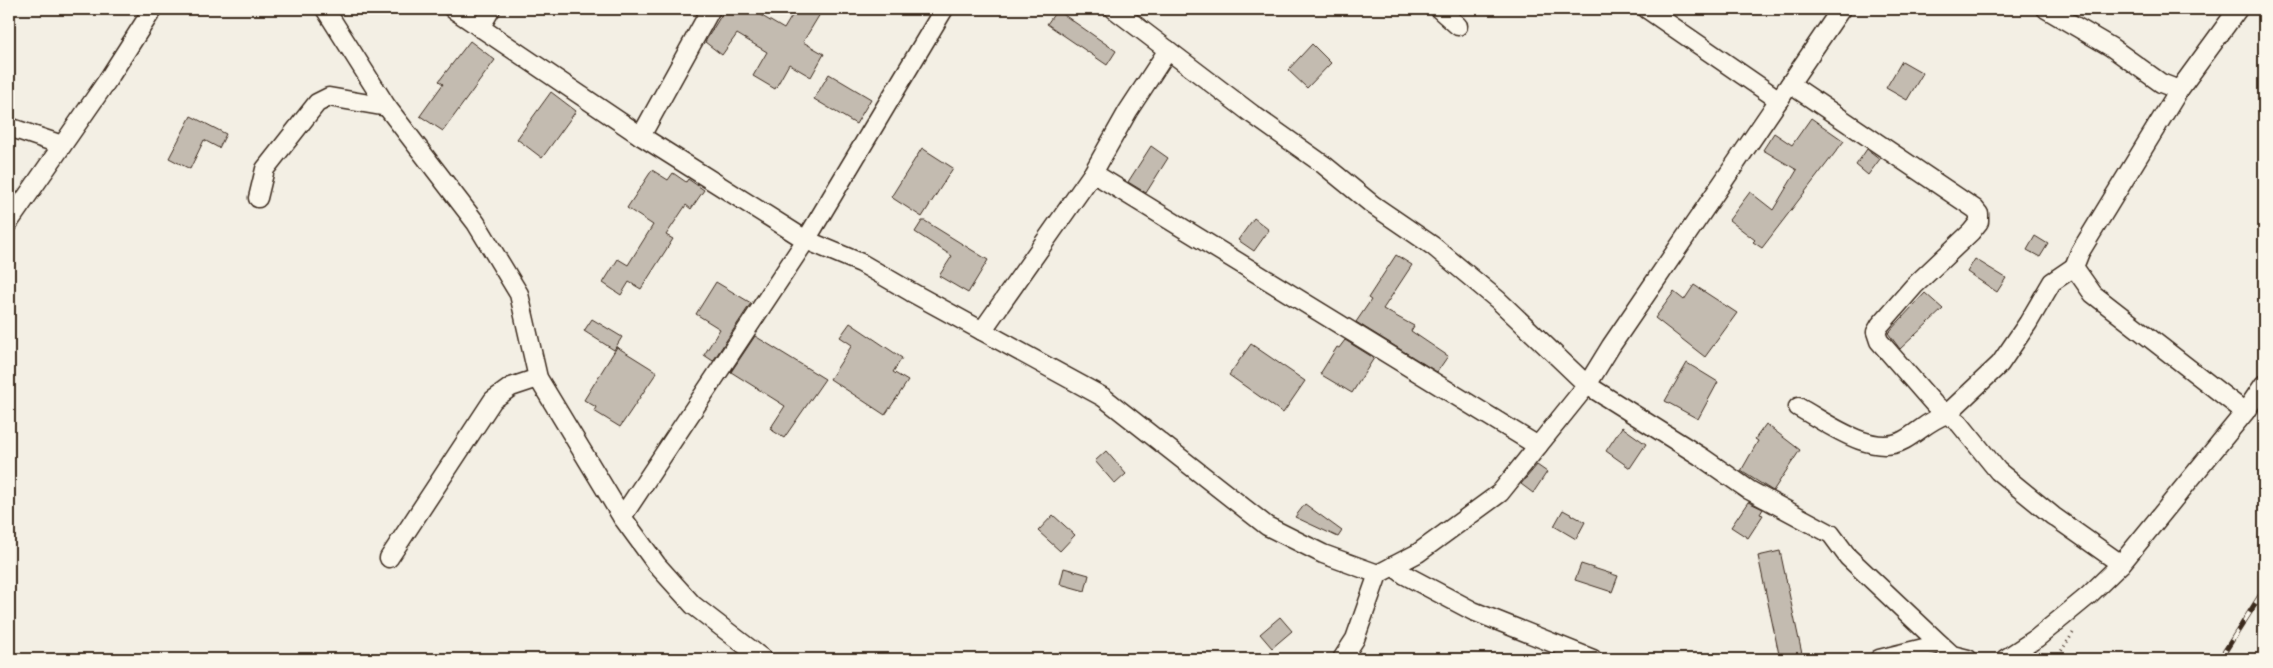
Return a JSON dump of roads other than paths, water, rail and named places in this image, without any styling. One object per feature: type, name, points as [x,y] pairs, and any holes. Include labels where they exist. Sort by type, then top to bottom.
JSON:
[{"type":"street","points":[[9,222],[107,81],[153,9]]},
{"type":"street","points":[[325,9],[387,107],[476,223],[519,294],[538,378],[622,517],[657,565],[693,605],[763,659]]},
{"type":"street","points":[[453,9],[641,136],[806,240],[861,262],[1103,398],[1268,526],[1323,554],[1405,575],[1473,611],[1593,659]]},
{"type":"street","points":[[480,28],[491,9]]},
{"type":"street","points":[[641,136],[711,9]]},
{"type":"street","points":[[622,517],[806,240],[944,9]]},
{"type":"street","points":[[1114,9],[1252,114],[1324,165],[1373,205],[1433,246],[1498,300],[1587,385],[1700,456],[1749,490],[1831,534],[1848,557],[1952,655],[1968,659]]},
{"type":"street","points":[[1439,9],[1458,26]]},
{"type":"street","points":[[1647,9],[1779,100]]},
{"type":"street","points":[[1342,659],[1355,639],[1386,570],[1418,553],[1500,493],[1587,385],[1611,346],[1841,9]]},
{"type":"street","points":[[2046,9],[2110,47],[2161,84],[2179,90]]},
{"type":"street","points":[[1798,407],[1867,443],[1888,446],[1904,440],[1930,421],[1947,414],[2000,364],[2028,324],[2052,282],[2074,267],[2080,252],[2179,90],[2238,9]]},
{"type":"street","points":[[982,331],[1094,173],[1128,112],[1168,50]]},
{"type":"street","points":[[1790,84],[1974,208],[1979,214],[1979,222],[1971,232],[1914,286],[1880,325],[1876,332],[1879,341],[1934,404],[1959,423],[1998,471],[2053,516],[2121,564]]},
{"type":"street","points":[[258,198],[265,169],[317,103],[329,97],[387,107]]},
{"type":"street","points":[[9,127],[62,145]]},
{"type":"street","points":[[1094,173],[1538,446]]},
{"type":"street","points":[[2074,267],[2092,294],[2245,412]]},
{"type":"street","points":[[389,558],[493,400],[511,387],[538,378]]},
{"type":"street","points":[[2005,659],[2037,638],[2088,596],[2121,564],[2245,412],[2264,384]]},
{"type":"street","points":[[1879,659],[1940,644]]},
{"type":"railway","points":[[2220,659],[2264,590]]}]
